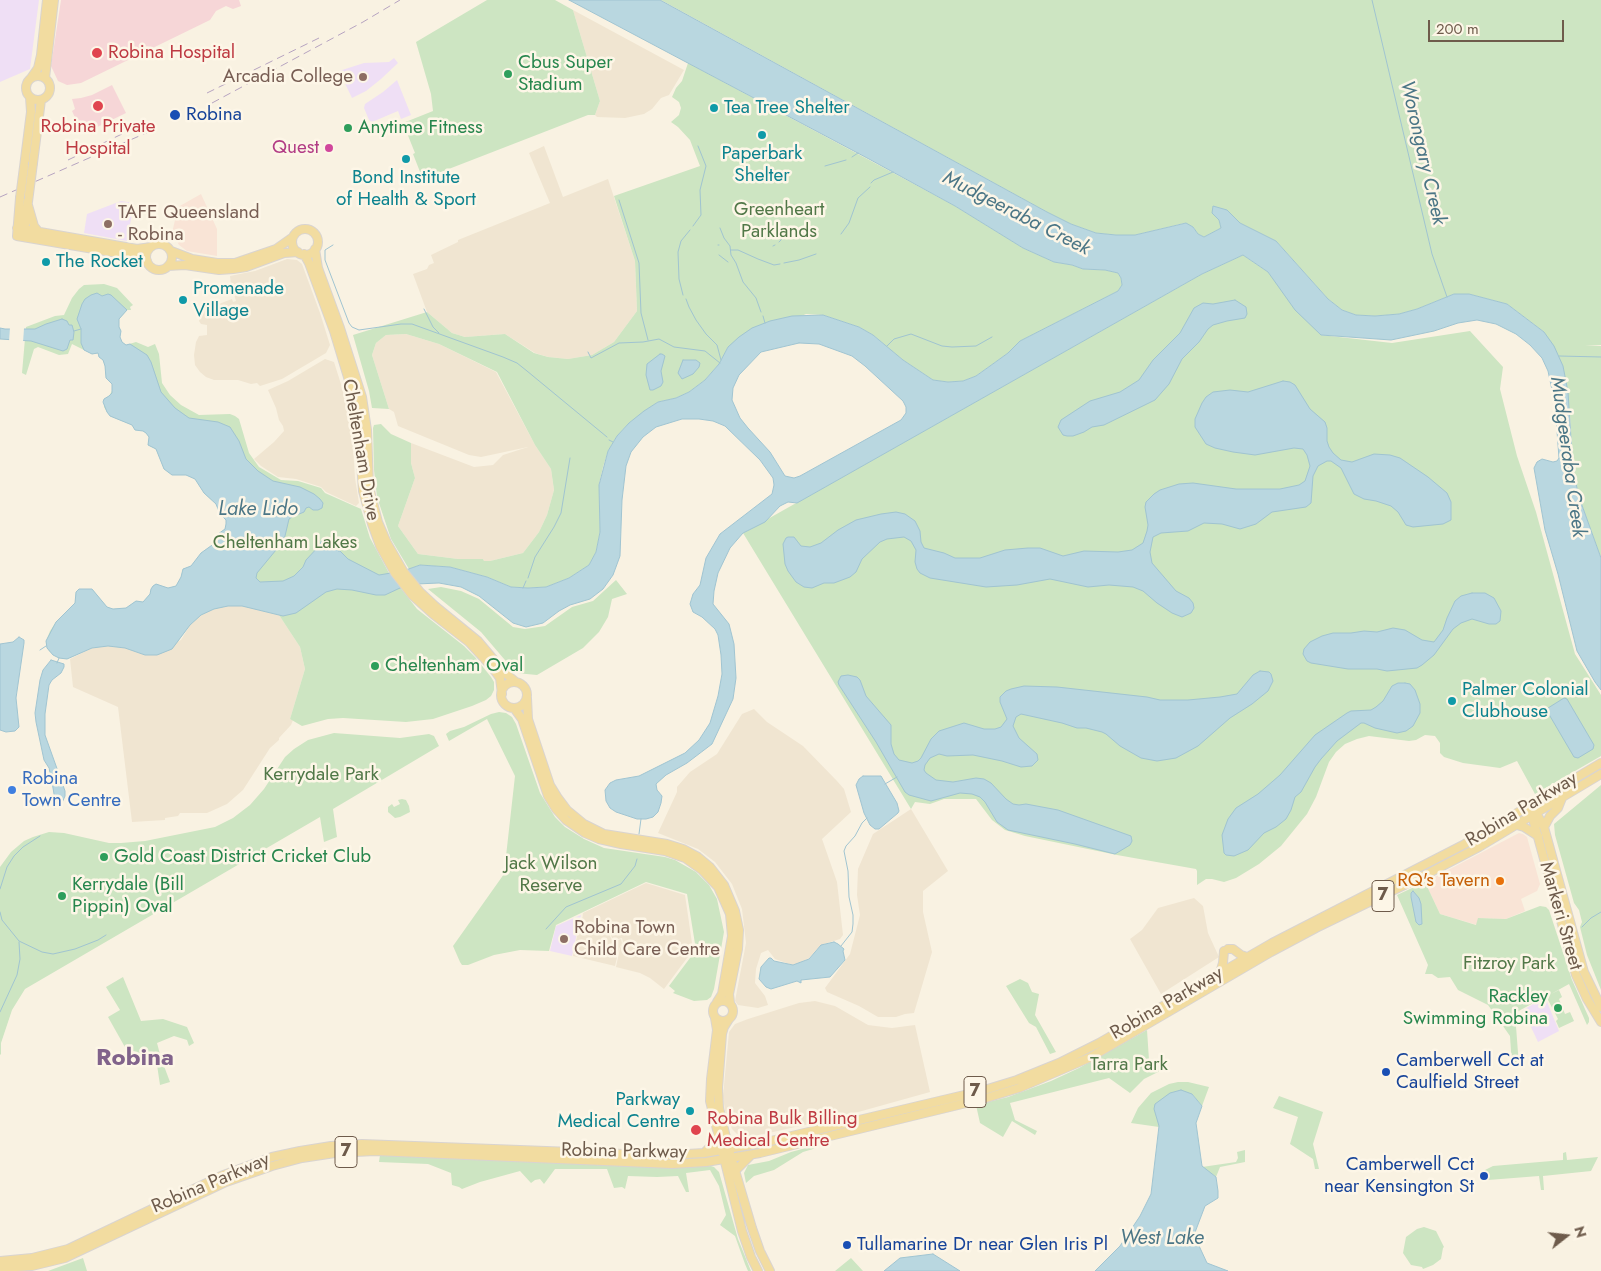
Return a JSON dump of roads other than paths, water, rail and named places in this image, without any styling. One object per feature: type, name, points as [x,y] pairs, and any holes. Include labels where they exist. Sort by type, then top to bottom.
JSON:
[{"type":"main road","points":[[32,78],[38,76],[45,78],[50,83],[48,97],[41,100],[33,100],[26,92],[26,86],[38,68],[47,0]]},
{"type":"main road","points":[[45,78],[54,0]]},
{"type":"main road","points":[[20,232],[24,201],[24,167],[31,112],[30,97]]},
{"type":"main road","points":[[24,201],[29,194],[41,100]]},
{"type":"main road","points":[[24,201],[34,226],[38,231]]},
{"type":"main road","points":[[302,229],[310,230],[315,234],[318,241],[315,249],[308,254],[284,253],[246,267],[219,270],[185,265],[168,266],[157,270],[151,267],[147,261],[135,256],[20,232],[38,231],[137,249],[162,244],[171,251],[192,259],[217,264],[235,263],[276,249],[302,229]]},
{"type":"main road","points":[[293,237],[292,244],[301,253]]},
{"type":"main road","points":[[147,261],[147,253],[151,247]]},
{"type":"main road","name":"Cheltenham Drive","points":[[315,249],[318,268],[362,397],[367,430],[368,479],[373,504],[393,562]]},
{"type":"main road","points":[[168,266],[172,259],[171,251]]},
{"type":"main road","name":"Cheltenham Drive","points":[[301,253],[309,264],[334,331],[352,389],[358,420],[361,474],[366,502],[376,536],[424,606],[484,656],[500,678],[502,694]]},
{"type":"main road","name":"Cheltenham Drive","points":[[416,593],[478,641],[505,673],[516,682]]},
{"type":"main road","points":[[741,1148],[722,1135],[710,1097],[717,1032],[712,1009],[722,994],[732,936],[730,914],[718,888],[702,870],[685,858],[665,851],[599,840],[566,820],[548,796],[522,720],[514,708],[506,704],[502,699],[502,694],[507,684],[516,682],[526,688],[528,719],[550,785],[566,810],[584,824],[604,834],[667,844],[683,849],[698,857],[710,867],[724,885],[736,911],[738,947],[729,994],[733,1010],[732,1016],[724,1027],[722,1034],[717,1096],[722,1135],[745,1240],[758,1271]]},
{"type":"main road","points":[[514,708],[523,704],[527,698]]},
{"type":"main road","name":"Robina Parkway","points":[[0,1261],[32,1258],[68,1249],[221,1176],[272,1157],[300,1150],[362,1144],[625,1154],[670,1155],[704,1153],[741,1148],[981,1091],[1017,1080],[1085,1051],[1247,957],[1330,912],[1418,869],[1531,806],[1601,763]]},
{"type":"main road","name":"Robina Parkway","points":[[0,1268],[32,1266],[65,1258],[226,1182],[272,1166],[318,1156],[376,1151],[672,1164],[714,1161],[751,1155],[983,1099],[1019,1088],[1061,1071],[1104,1050],[1271,952],[1479,847],[1601,774]]},
{"type":"main road","points":[[1544,826],[1558,808],[1562,798]]},
{"type":"main road","name":"Markeri Street","points":[[1531,806],[1576,975],[1587,999],[1601,1022]]},
{"type":"main road","name":"Markeri Street","points":[[1534,814],[1544,826],[1580,960],[1589,984],[1601,1007]]},
{"type":"main road","points":[[1517,824],[1538,836]]},
{"type":"main road","points":[[1220,973],[1226,950],[1233,949],[1247,957]]},
{"type":"main road","points":[[717,1002],[723,1000],[730,1003]]},
{"type":"main road","points":[[715,1018],[722,1021],[729,1019]]},
{"type":"main road","points":[[704,1153],[722,1135]]},
{"type":"main road","points":[[732,1174],[751,1155]]},
{"type":"main road","points":[[714,1161],[732,1174],[757,1243],[770,1271]]},
{"type":"water","points":[[569,0],[660,0],[1047,212],[1071,224],[1096,233],[1135,235],[1186,223],[1204,237],[1221,228],[1219,220],[1212,213],[1213,206],[1227,210],[1240,223],[1276,241],[1328,299],[1342,310],[1356,315],[1399,314],[1454,294],[1469,294],[1507,304],[1544,332],[1554,346],[1563,366],[1568,392],[1573,470],[1579,497],[1601,558],[1601,690],[1577,651],[1545,530],[1534,468],[1537,462],[1542,459],[1553,462],[1559,458],[1555,404],[1548,371],[1542,358],[1516,334],[1496,324],[1477,320],[1391,340],[1321,335],[1295,310],[1268,272],[1243,255],[1202,274],[797,503],[788,502],[780,506],[765,522],[743,533],[730,548],[718,573],[713,604],[729,624],[734,644],[736,678],[733,699],[712,744],[687,763],[666,775],[656,784],[657,790],[662,796],[658,812],[653,817],[637,819],[616,812],[610,808],[606,801],[605,790],[610,783],[616,780],[639,776],[685,753],[699,740],[710,723],[722,674],[718,635],[715,629],[702,617],[693,612],[690,604],[693,594],[700,585],[706,558],[720,534],[772,494],[774,485],[773,478],[760,460],[725,426],[713,421],[682,419],[656,427],[643,437],[631,452],[626,466],[622,500],[620,556],[613,575],[603,589],[590,599],[570,605],[543,623],[526,627],[513,623],[479,596],[461,587],[439,583],[416,584],[400,588],[385,595],[337,589],[326,592],[296,613],[283,616],[242,606],[214,609],[201,615],[190,625],[172,649],[157,655],[145,655],[125,648],[108,646],[92,648],[67,659],[53,655],[47,648],[46,641],[56,622],[75,603],[76,592],[79,589],[92,589],[107,607],[113,609],[126,608],[136,601],[143,602],[156,584],[168,588],[176,586],[183,569],[191,566],[201,553],[215,543],[218,534],[225,529],[226,524],[226,520],[220,514],[216,504],[204,493],[195,479],[186,475],[172,475],[164,469],[156,449],[148,445],[149,437],[146,433],[135,430],[132,425],[110,416],[107,412],[103,402],[112,393],[112,384],[106,378],[105,366],[98,353],[92,354],[84,350],[81,343],[81,329],[77,319],[82,304],[91,295],[97,293],[102,296],[111,295],[127,310],[119,319],[122,342],[126,345],[130,344],[147,355],[161,392],[175,408],[189,418],[218,422],[230,427],[239,441],[246,459],[258,471],[273,481],[300,487],[314,494],[323,503],[322,508],[318,510],[313,510],[309,507],[304,512],[289,519],[285,536],[257,573],[256,578],[260,582],[283,581],[294,576],[303,567],[306,560],[322,540],[329,541],[338,547],[338,551],[348,559],[379,575],[403,571],[420,565],[450,567],[487,577],[511,587],[528,588],[546,587],[569,578],[589,565],[596,552],[600,532],[599,485],[608,451],[617,436],[629,423],[658,402],[676,398],[689,392],[705,380],[719,364],[728,347],[752,328],[770,321],[792,316],[823,315],[859,327],[873,335],[903,360],[933,380],[963,381],[976,376],[1008,353],[1020,341],[1118,291],[1122,285],[1118,273],[1105,270],[1083,269],[1054,262],[1023,248],[955,206]],"holes":[[[799,343],[819,344],[852,356],[865,366],[903,401],[906,413],[901,420],[794,478],[785,476],[770,452],[740,418],[732,400],[733,388],[739,375],[761,352]]]},
{"type":"water","points":[[1235,300],[1246,307],[1247,314],[1245,318],[1213,325],[1208,329],[1199,342],[1182,359],[1169,384],[1155,400],[1104,425],[1092,427],[1073,436],[1063,435],[1058,427],[1061,420],[1090,401],[1120,392],[1139,380],[1153,360],[1180,333],[1194,308],[1203,303],[1213,304]]},
{"type":"water","points":[[62,319],[67,321],[69,325],[72,325],[74,332],[73,340],[70,340],[67,349],[63,351],[31,341],[0,339],[0,328],[35,329]]},
{"type":"water","points":[[660,354],[665,356],[661,371],[663,382],[661,386],[650,390],[646,375],[647,364]]},
{"type":"water","points":[[683,360],[696,360],[700,363],[693,374],[682,379],[678,373]]},
{"type":"water","points":[[1283,381],[1295,385],[1310,409],[1325,422],[1329,447],[1341,460],[1352,462],[1374,454],[1400,458],[1447,493],[1451,502],[1451,520],[1443,524],[1413,527],[1406,525],[1398,512],[1391,506],[1364,499],[1354,494],[1341,468],[1331,461],[1327,461],[1318,466],[1313,476],[1311,503],[1306,507],[1272,512],[1256,524],[1240,529],[1222,524],[1204,523],[1188,531],[1161,533],[1153,537],[1150,552],[1152,563],[1176,591],[1189,598],[1193,603],[1194,608],[1191,613],[1182,617],[1157,603],[1143,591],[1133,587],[1109,585],[1088,587],[1050,579],[1017,585],[986,587],[930,578],[920,573],[917,569],[915,562],[916,550],[911,541],[904,537],[887,539],[880,542],[862,559],[856,572],[850,577],[812,588],[804,587],[796,582],[785,564],[783,544],[788,537],[794,537],[801,546],[810,547],[821,543],[838,530],[856,520],[896,512],[905,514],[915,521],[920,531],[921,542],[924,548],[955,558],[980,558],[1005,550],[1028,548],[1040,548],[1063,556],[1084,551],[1118,552],[1132,550],[1143,543],[1147,531],[1146,502],[1160,490],[1179,484],[1193,483],[1236,489],[1280,489],[1299,485],[1305,481],[1310,466],[1303,449],[1294,448],[1255,455],[1233,452],[1206,444],[1195,427],[1195,419],[1202,403],[1213,392],[1230,390],[1248,392]]},
{"type":"water","points":[[1472,593],[1485,593],[1494,598],[1501,611],[1500,621],[1496,624],[1489,624],[1472,619],[1461,623],[1453,629],[1434,655],[1417,668],[1387,671],[1348,669],[1311,663],[1307,661],[1303,654],[1304,649],[1310,642],[1333,633],[1377,632],[1393,628],[1405,630],[1422,640],[1434,642],[1443,630],[1455,601],[1461,596]]},
{"type":"water","points":[[19,637],[24,640],[24,643],[16,698],[19,727],[15,731],[6,732],[0,730],[0,644],[13,642]]},
{"type":"water","points":[[51,660],[64,664],[61,673],[49,685],[45,714],[45,735],[65,791],[61,805],[55,808],[52,807],[55,800],[52,782],[49,768],[44,760],[35,713],[43,670]]},
{"type":"water","points":[[1260,671],[1271,674],[1273,681],[1268,691],[1230,718],[1198,746],[1176,758],[1157,761],[1141,758],[1120,746],[1102,732],[1077,728],[1021,714],[1016,717],[1013,726],[1019,738],[1037,754],[1038,760],[1032,766],[1021,767],[973,755],[947,756],[939,754],[930,758],[925,765],[924,770],[926,773],[936,780],[953,782],[976,778],[984,779],[991,783],[1013,804],[1026,804],[1058,810],[1131,836],[1132,841],[1130,845],[1115,854],[1008,830],[997,822],[980,797],[972,794],[960,793],[931,801],[909,795],[905,792],[838,682],[841,676],[848,675],[857,677],[860,680],[866,696],[891,725],[891,744],[894,754],[899,760],[912,763],[921,758],[931,739],[939,731],[964,723],[984,729],[1001,727],[1007,719],[1000,702],[1000,697],[1011,689],[1024,686],[1057,687],[1160,700],[1188,700],[1237,694],[1253,675]]},
{"type":"water","points":[[1398,683],[1410,684],[1415,690],[1420,704],[1420,713],[1413,726],[1406,731],[1397,733],[1361,723],[1337,741],[1321,759],[1301,792],[1295,797],[1286,819],[1264,833],[1248,850],[1234,856],[1224,853],[1222,835],[1228,819],[1236,808],[1258,794],[1280,775],[1315,735],[1351,711],[1371,710],[1383,701],[1392,686]]},
{"type":"water","points":[[1564,698],[1567,699],[1594,745],[1593,749],[1578,758],[1574,757],[1547,711],[1548,708]]},
{"type":"water","points":[[863,776],[881,776],[897,803],[898,813],[879,829],[875,829],[870,825],[864,813],[856,785]]},
{"type":"water","points":[[1413,891],[1421,904],[1422,924],[1419,925],[1416,922],[1411,897]]},
{"type":"water","points":[[834,942],[844,949],[845,960],[830,977],[801,980],[801,983],[797,981],[771,989],[766,987],[759,979],[761,967],[769,958],[793,965],[809,959],[821,945]]},
{"type":"water","name":"West Lake","points":[[1181,1090],[1192,1094],[1202,1106],[1196,1123],[1202,1166],[1216,1177],[1218,1191],[1218,1198],[1205,1206],[1194,1235],[1207,1263],[1228,1271],[1095,1271],[1120,1246],[1140,1216],[1151,1194],[1159,1126],[1154,1109],[1155,1104],[1170,1093]]},
{"type":"water","points":[[933,1254],[960,1271],[884,1271],[900,1258]]},
{"type":"waterway","name":"Worongary Creek","points":[[1372,0],[1432,254],[1447,297]]},
{"type":"waterway","points":[[693,226],[701,215],[700,190],[706,166],[698,146]]},
{"type":"waterway","points":[[852,157],[858,153]]},
{"type":"waterway","points":[[825,166],[846,160]]},
{"type":"waterway","points":[[871,183],[893,172]]},
{"type":"waterway","points":[[841,234],[849,223],[858,198],[870,187]]},
{"type":"waterway","points":[[619,200],[639,263],[641,313],[648,340]]},
{"type":"waterway","points":[[720,228],[730,246],[731,255],[743,282],[756,298],[761,312]]},
{"type":"waterway","points":[[683,295],[679,279],[678,252],[681,241],[690,230]]},
{"type":"waterway","points":[[779,242],[782,239]]},
{"type":"waterway","points":[[333,245],[325,250],[325,260],[352,327],[359,330],[412,324],[517,363],[607,437]]},
{"type":"waterway","points":[[731,250],[738,250],[774,265],[780,264]]},
{"type":"waterway","points":[[784,263],[816,254]]},
{"type":"waterway","points":[[719,255],[728,262]]},
{"type":"waterway","points":[[686,299],[696,320],[717,345],[721,360]]},
{"type":"waterway","points":[[424,309],[433,327],[439,333]]},
{"type":"waterway","points":[[763,316],[765,323]]},
{"type":"waterway","points":[[74,331],[81,329]]},
{"type":"waterway","points":[[887,346],[894,339],[911,334],[942,346],[952,347],[976,346],[992,337]]},
{"type":"waterway","points":[[588,352],[591,358],[619,343],[659,339],[674,347],[705,351],[720,363]]},
{"type":"waterway","points":[[1559,356],[1601,357]]},
{"type":"waterway","points":[[609,440],[613,442]]},
{"type":"waterway","points":[[528,578],[535,557],[561,513],[570,458]]},
{"type":"waterway","points":[[523,588],[526,581]]},
{"type":"waterway","points":[[40,650],[46,646]]},
{"type":"waterway","points":[[57,663],[59,658]]},
{"type":"waterway","points":[[885,784],[897,777]]},
{"type":"waterway","points":[[841,946],[852,932],[853,924],[848,871],[844,851],[867,818]]},
{"type":"waterway","points":[[639,834],[641,819]]},
{"type":"waterway","points":[[0,889],[7,867],[14,856],[23,847],[40,836]]},
{"type":"waterway","points":[[546,929],[566,907],[621,884],[635,866],[637,859]]},
{"type":"waterway","points":[[0,912],[2,920],[19,941],[42,952],[53,954],[75,949],[106,935]]},
{"type":"waterway","points":[[1582,927],[1601,912]]},
{"type":"waterway","points":[[0,1012],[17,975],[20,959],[19,942]]},
{"type":"railway","points":[[212,103],[363,22],[400,0]]},
{"type":"railway","points":[[207,93],[319,38]]},
{"type":"railway","points":[[68,160],[149,121]]},
{"type":"railway","points":[[0,197],[153,130]]},
{"type":"place","name":"Robina Hospital","points":[[97,53]]},
{"type":"place","name":"Cbus Super Stadium","points":[[508,74]]},
{"type":"place","name":"Arcadia College","points":[[363,77]]},
{"type":"place","name":"Robina Private Hospital","points":[[98,106]]},
{"type":"place","name":"Tea Tree Shelter","points":[[714,108]]},
{"type":"place","name":"Robina","points":[[175,115]]},
{"type":"place","name":"Anytime Fitness","points":[[348,128]]},
{"type":"place","name":"Paperbark Shelter","points":[[762,135]]},
{"type":"place","name":"Quest","points":[[329,148]]},
{"type":"place","name":"Bond Institute of Health & Sport","points":[[406,159]]},
{"type":"place","name":"TAFE Queensland - Robina","points":[[108,224]]},
{"type":"place","name":"The Rocket","points":[[46,262]]},
{"type":"place","name":"Promenade Village","points":[[183,300]]},
{"type":"place","name":"Cheltenham Oval","points":[[375,666]]},
{"type":"place","name":"Palmer Colonial Clubhouse","points":[[1452,701]]},
{"type":"place","name":"Robina Town Centre","points":[[12,790]]},
{"type":"place","name":"Gold Coast District Cricket Club","points":[[104,857]]},
{"type":"place","name":"RQ's Tavern","points":[[1500,881]]},
{"type":"place","name":"Kerrydale (Bill Pippin) Oval","points":[[62,896]]},
{"type":"place","name":"Robina Town Child Care Centre","points":[[564,939]]},
{"type":"place","name":"Rackley Swimming Robina","points":[[1558,1008]]},
{"type":"place","name":"Camberwell Cct at Caulfield Street","points":[[1386,1072]]},
{"type":"place","name":"Parkway Medical Centre","points":[[690,1111]]},
{"type":"place","name":"Robina Bulk Billing Medical Centre","points":[[696,1130]]},
{"type":"place","name":"Camberwell Cct near Kensington St","points":[[1484,1176]]},
{"type":"place","name":"Tullamarine Dr near Glen Iris Pl","points":[[847,1245]]},
{"type":"district","name":"Robina","points":[[135,1059]]},
{"type":"park label","name":"Greenheart Parklands","points":[[779,221]]},
{"type":"park label","name":"Cheltenham Lakes","points":[[285,543]]},
{"type":"park label","name":"Kerrydale Park","points":[[321,775]]},
{"type":"park label","name":"Jack Wilson Reserve","points":[[551,875]]},
{"type":"park label","name":"Fitzroy Park","points":[[1509,964]]},
{"type":"park label","name":"Tarra Park","points":[[1129,1065]]},
{"type":"water label","name":"Mudgeeraba Creek","points":[[1016,214]]},
{"type":"water label","name":"Mudgeeraba Creek","points":[[1567,457]]},
{"type":"water label","name":"Lake Lido","points":[[258,510]]}]
